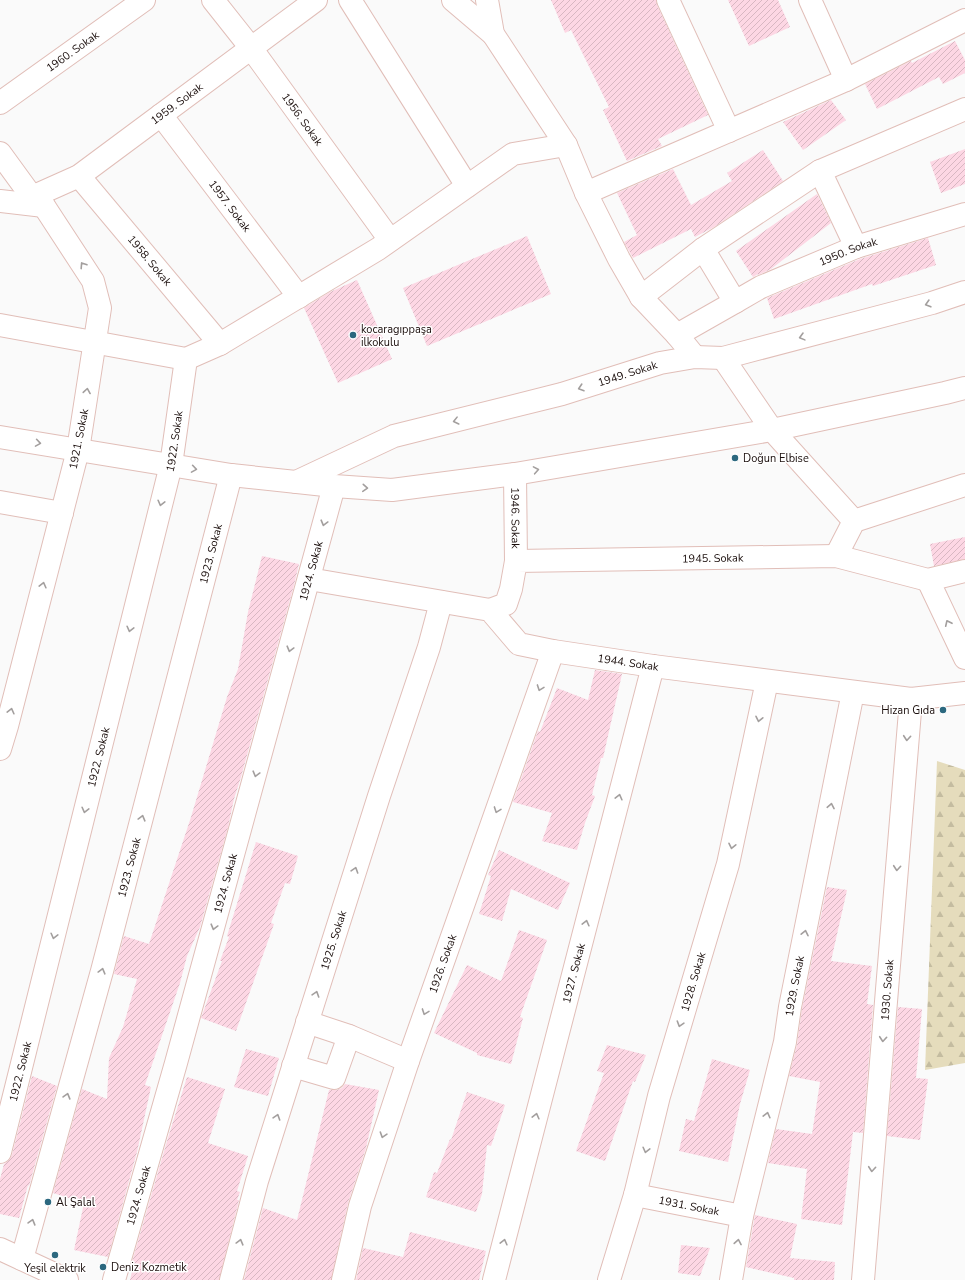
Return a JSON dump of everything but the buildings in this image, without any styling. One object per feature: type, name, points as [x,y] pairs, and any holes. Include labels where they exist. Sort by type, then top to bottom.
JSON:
[{"type":"street","name":"1960. Sokak","points":[[0,103],[144,0]]},
{"type":"street","name":"1956. Sokak","points":[[213,0],[251,48],[390,240]]},
{"type":"street","name":"1959. Sokak","points":[[38,202],[79,176],[316,0]]},
{"type":"street","points":[[350,0],[467,186]]},
{"type":"street","points":[[453,0],[493,34],[566,145],[586,193],[619,259],[641,297],[695,356]]},
{"type":"street","points":[[487,0],[493,34]]},
{"type":"street","points":[[668,0],[729,131]]},
{"type":"street","points":[[810,0],[846,80]]},
{"type":"street","points":[[586,193],[846,80],[965,20]]},
{"type":"street","points":[[641,297],[703,249],[820,171],[965,108]]},
{"type":"street","name":"1957. Sokak","points":[[161,115],[299,297]]},
{"type":"street","points":[[0,325],[186,359],[220,344],[378,249],[513,154],[566,145]]},
{"type":"street","name":"1921. Sokak","points":[[0,153],[38,202],[93,281],[100,308],[78,450],[0,749]]},
{"type":"street","points":[[820,171],[856,247]]},
{"type":"street","name":"1958. Sokak","points":[[79,176],[220,344]]},
{"type":"street","points":[[0,201],[38,202]]},
{"type":"street","name":"1950. Sokak","points":[[677,335],[761,287],[856,247],[965,214]]},
{"type":"street","points":[[703,249],[735,302]]},
{"type":"street","name":"1949. Sokak","points":[[296,482],[394,436],[562,394],[660,363],[695,356],[723,358],[932,303],[965,292]]},
{"type":"street","points":[[723,358],[772,430],[854,521]]},
{"type":"street","name":"1922. Sokak","points":[[0,1152],[170,465],[186,359]]},
{"type":"street","points":[[0,437],[231,475],[334,486],[392,490],[515,474],[772,430],[965,388]]},
{"type":"street","name":"1946. Sokak","points":[[515,474],[516,561]]},
{"type":"street","name":"1923. Sokak","points":[[22,1259],[102,971],[231,475]]},
{"type":"street","points":[[836,556],[854,521],[965,485]]},
{"type":"street","name":"1924. Sokak","points":[[114,1280],[176,1063],[334,486]]},
{"type":"street","points":[[0,502],[62,513]]},
{"type":"street","name":"1945. Sokak","points":[[516,561],[836,556],[928,580],[965,571]]},
{"type":"street","points":[[309,579],[490,610],[506,604],[511,589],[516,561]]},
{"type":"street","points":[[928,580],[965,658]]},
{"type":"street","name":"1925. Sokak","points":[[230,1280],[257,1180],[378,796],[429,647],[441,602]]},
{"type":"street","name":"1944. Sokak","points":[[490,610],[519,644],[553,651],[653,666],[911,699],[965,693]]},
{"type":"street","name":"1926. Sokak","points":[[343,1280],[360,1206],[408,1060],[553,651]]},
{"type":"street","name":"1927. Sokak","points":[[494,1280],[653,666]]},
{"type":"street","name":"1928. Sokak","points":[[609,1280],[635,1195],[659,1096],[728,864],[768,681]]},
{"type":"street","name":"1929. Sokak","points":[[731,1280],[742,1216],[786,1042],[790,1007],[853,692]]},
{"type":"street","name":"1930. Sokak","points":[[863,1280],[911,699]]},
{"type":"street","points":[[307,1022],[349,1036],[408,1060]]},
{"type":"street","points":[[293,1066],[334,1078],[349,1036]]},
{"type":"street","name":"1931. Sokak","points":[[635,1195],[742,1216]]},
{"type":"street","points":[[0,1249],[67,1280]]},
{"type":"green space","points":[[937,761],[965,770],[965,1063],[925,1070]]},
{"type":"place","name":"kocaragıppaşa ilkokulu","points":[[353,335]]},
{"type":"place","name":"Doğun Elbise","points":[[735,458]]},
{"type":"place","name":"Hizan Gıda","points":[[943,710]]},
{"type":"place","name":"Al Şalal","points":[[48,1202]]},
{"type":"place","name":"Yeşil elektrik","points":[[55,1255]]},
{"type":"place","name":"Deniz Kozmetik","points":[[103,1267]]}]
